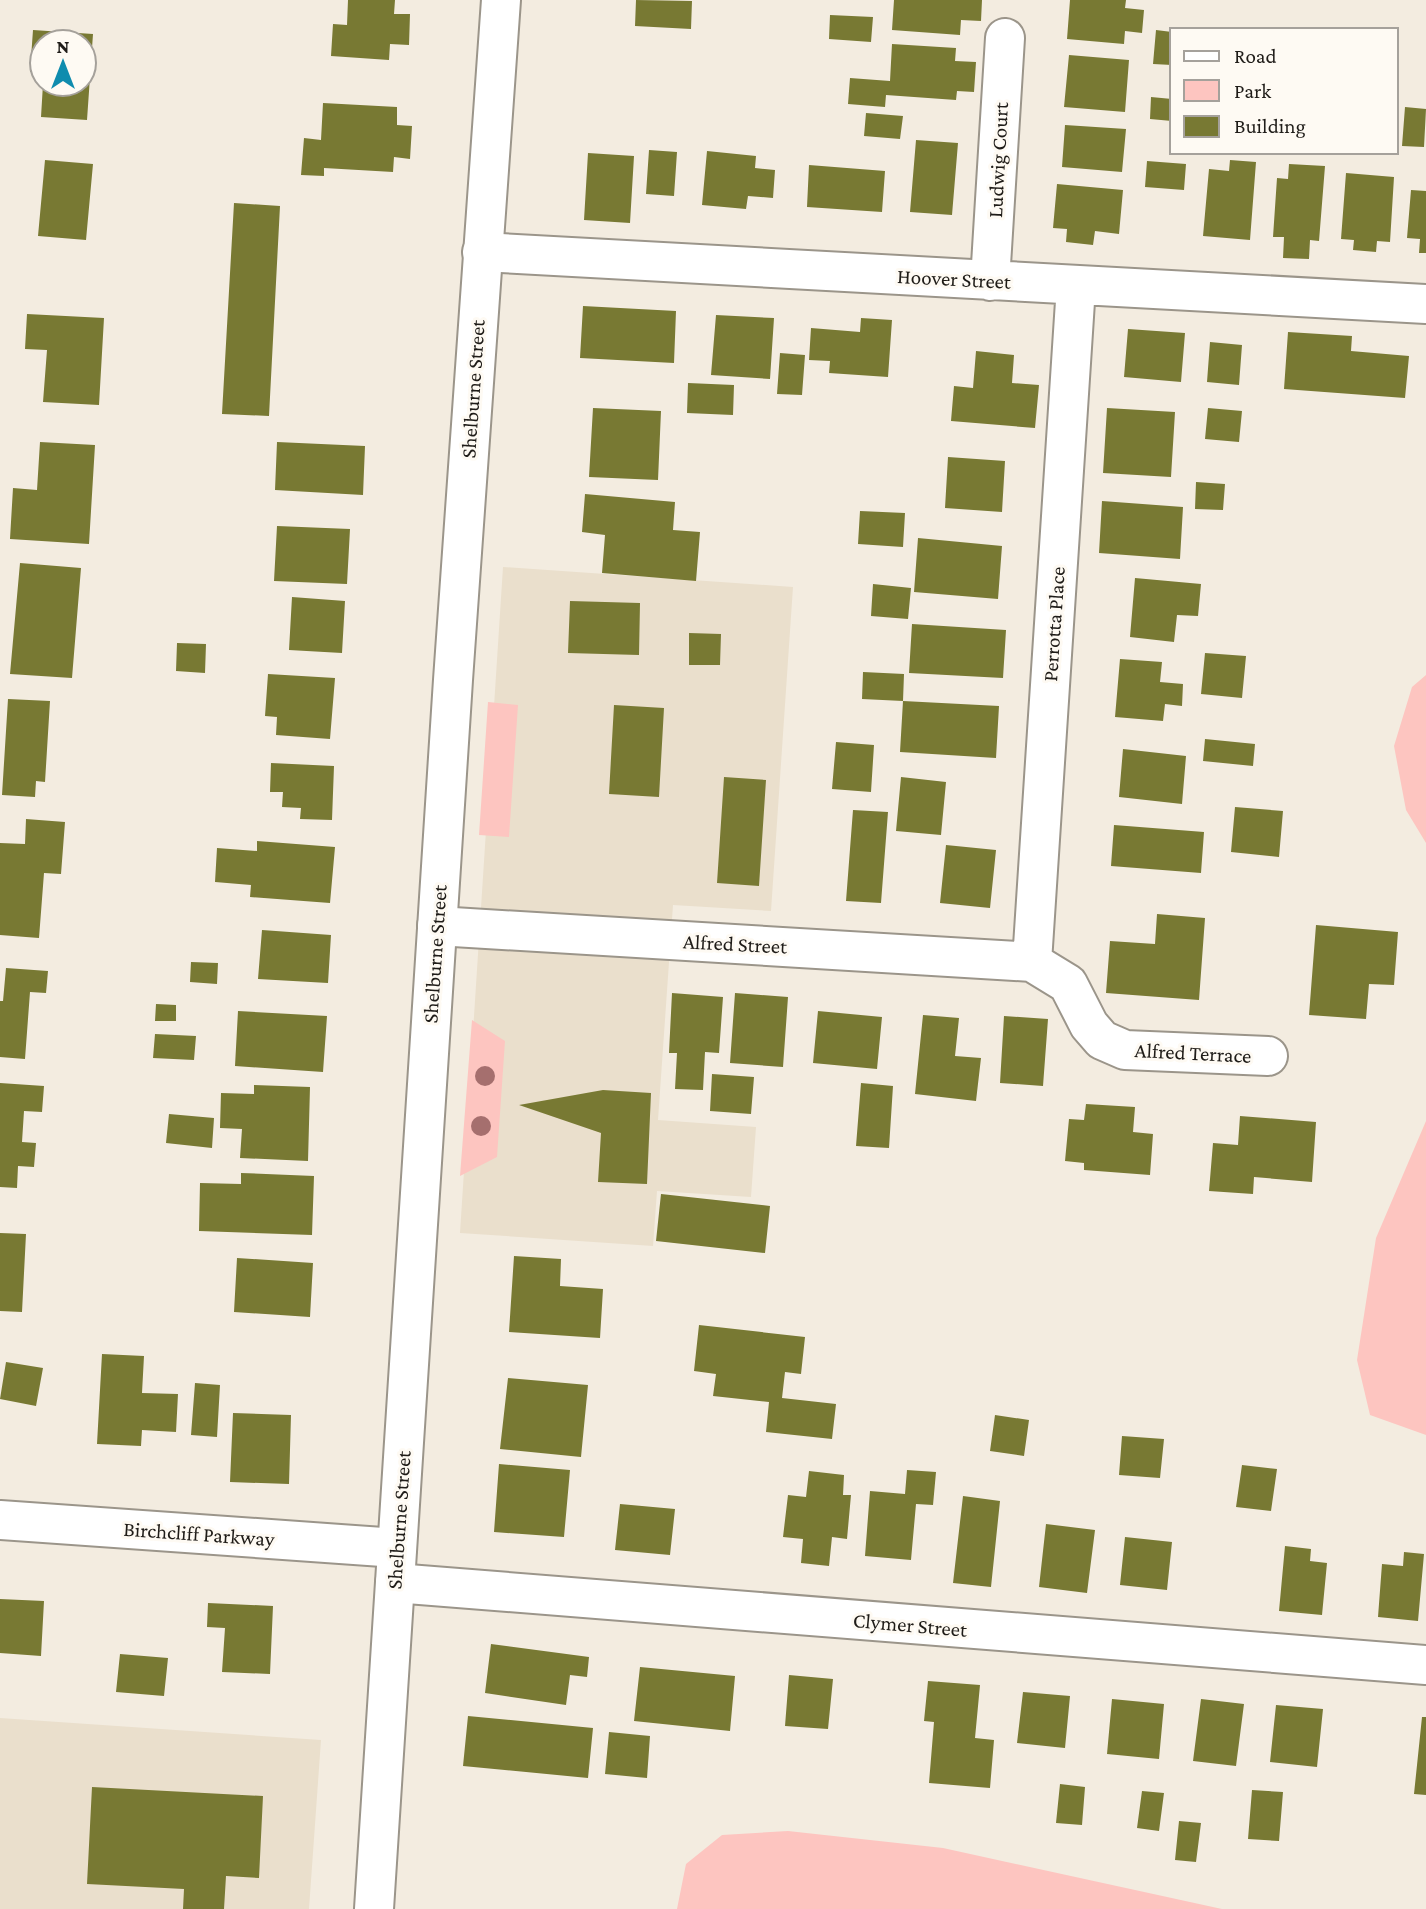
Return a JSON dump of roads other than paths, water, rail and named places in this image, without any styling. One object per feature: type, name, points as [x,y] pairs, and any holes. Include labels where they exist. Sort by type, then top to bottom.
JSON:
[{"type":"street","name":"Shelburne Street","points":[[374,1909],[500,0]]},
{"type":"street","name":"Ludwig Court","points":[[990,281],[1005,38]]},
{"type":"street","name":"Hoover Street","points":[[482,252],[1426,304]]},
{"type":"street","name":"Perrotta Place","points":[[1032,962],[1076,286]]},
{"type":"street","name":"Alfred Street","points":[[437,926],[1032,962]]},
{"type":"street","name":"Alfred Terrace","points":[[1032,962],[1068,984],[1089,1026],[1102,1040],[1125,1050],[1268,1056]]},
{"type":"street","name":"Birchcliff Parkway","points":[[0,1520],[396,1566]]},
{"type":"street","name":"Clymer Street","points":[[396,1566],[1426,1665]]}]
